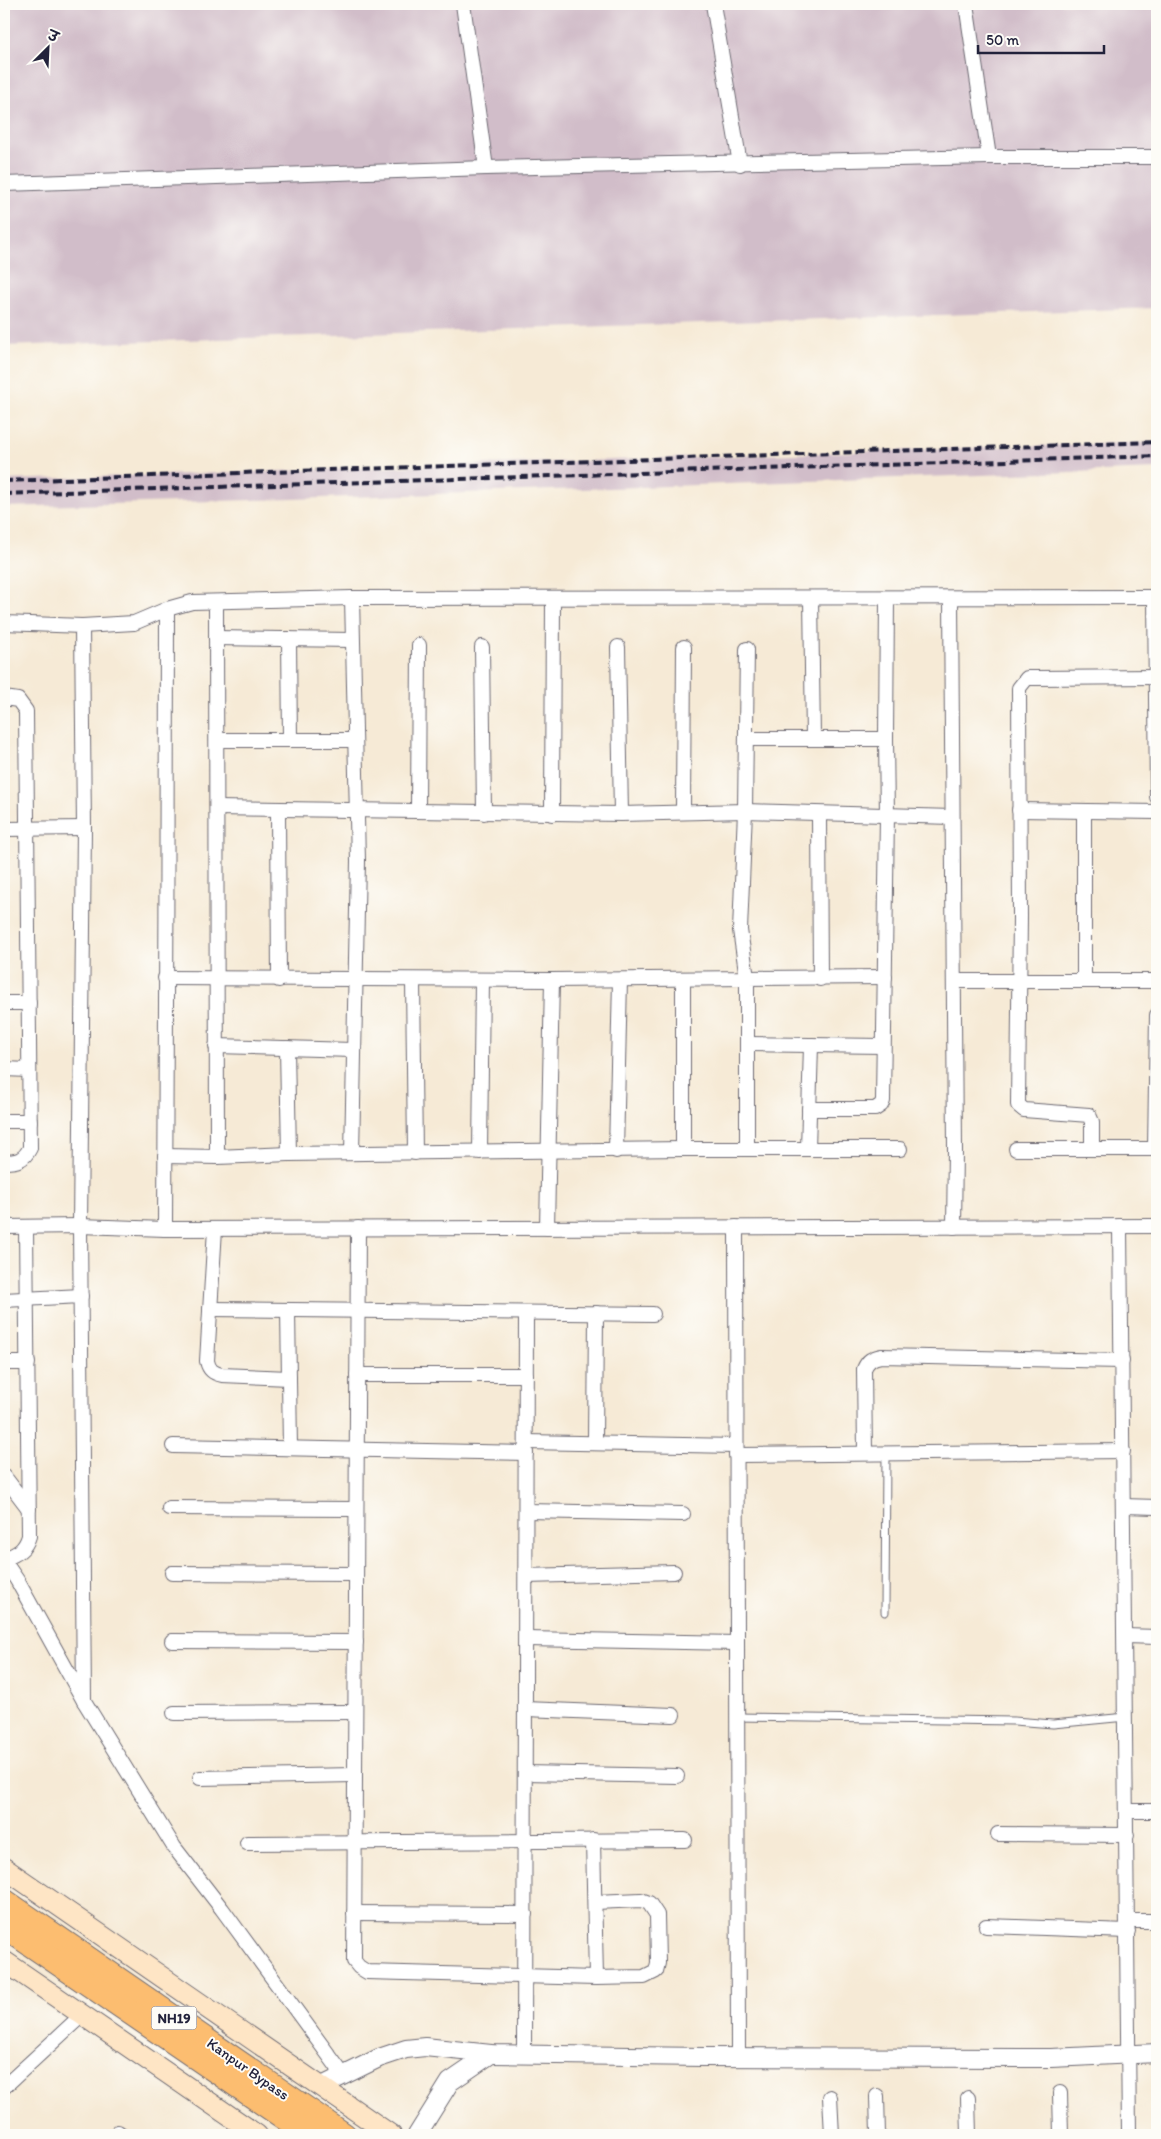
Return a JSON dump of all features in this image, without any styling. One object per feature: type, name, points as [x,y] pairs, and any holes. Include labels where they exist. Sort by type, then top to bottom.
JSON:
[{"type":"highway","name":"Kanpur Bypass","points":[[4,1901],[344,2135]]},
{"type":"highway","name":"Kanpur Bypass","points":[[4,1926],[310,2135]]},
{"type":"main road","points":[[4,1868],[391,2135]]},
{"type":"main road","points":[[4,1961],[257,2135]]},
{"type":"street","points":[[463,4],[486,168]]},
{"type":"street","points":[[714,4],[740,164]]},
{"type":"street","points":[[966,4],[989,158]]},
{"type":"street","points":[[4,184],[486,168],[989,158],[1157,157]]},
{"type":"street","points":[[4,623],[82,626],[120,625],[134,623],[167,609],[192,602],[352,598],[1156,597],[1157,798]]},
{"type":"street","points":[[352,598],[355,810],[358,861],[354,980],[352,1153]]},
{"type":"street","points":[[811,598],[813,738]]},
{"type":"street","points":[[809,1109],[878,1108],[883,1101],[887,816],[887,598]]},
{"type":"street","points":[[951,598],[954,1227]]},
{"type":"street","points":[[552,814],[553,599]]},
{"type":"street","points":[[216,602],[217,1157]]},
{"type":"street","points":[[166,1229],[164,978],[168,825],[167,609]]},
{"type":"street","points":[[82,626],[84,828],[80,1226],[84,1700]]},
{"type":"street","points":[[216,638],[352,640]]},
{"type":"street","points":[[289,639],[290,740]]},
{"type":"street","points":[[418,811],[419,645]]},
{"type":"street","points":[[482,647],[484,813]]},
{"type":"street","points":[[618,647],[621,814]]},
{"type":"street","points":[[684,647],[684,812]]},
{"type":"street","points":[[747,649],[745,811],[740,930],[742,955],[747,978],[747,1149]]},
{"type":"street","points":[[1092,1149],[1092,1122],[1089,1115],[1028,1110],[1020,1108],[1018,1105],[1019,688],[1027,678],[1156,677]]},
{"type":"street","points":[[4,698],[18,700],[26,711],[30,1120],[30,1148],[26,1155],[21,1160],[4,1162]]},
{"type":"street","points":[[746,739],[886,739]]},
{"type":"street","points":[[217,740],[354,740]]},
{"type":"street","points":[[217,808],[552,814],[745,811],[952,817]]},
{"type":"street","points":[[278,809],[278,980]]},
{"type":"street","points":[[1019,810],[1157,812]]},
{"type":"street","points":[[1084,811],[1084,981]]},
{"type":"street","points":[[819,814],[820,979]]},
{"type":"street","points":[[4,828],[84,828]]},
{"type":"street","points":[[164,978],[620,980],[885,977]]},
{"type":"street","points":[[682,979],[683,1149]]},
{"type":"street","points":[[412,980],[416,1153]]},
{"type":"street","points":[[480,1152],[482,980]]},
{"type":"street","points":[[547,1228],[552,980]]},
{"type":"street","points":[[616,1151],[620,980]]},
{"type":"street","points":[[954,981],[1157,981]]},
{"type":"street","points":[[4,1004],[29,1003]]},
{"type":"street","points":[[1016,1149],[1156,1149],[1157,1015]]},
{"type":"street","points":[[748,1044],[883,1046]]},
{"type":"street","points":[[808,1149],[811,1045]]},
{"type":"street","points":[[216,1046],[353,1050]]},
{"type":"street","points":[[287,1048],[289,1154]]},
{"type":"street","points":[[4,1069],[29,1070]]},
{"type":"street","points":[[4,1121],[30,1120]]},
{"type":"street","points":[[165,1156],[217,1157],[289,1154],[683,1149],[900,1149]]},
{"type":"street","points":[[4,1227],[80,1226],[215,1229],[1157,1226]]},
{"type":"street","points":[[1120,1226],[1130,2054],[1129,2135]]},
{"type":"street","points":[[26,1227],[29,1536],[27,1544],[16,1554],[4,1560],[84,1700],[174,1847],[222,1909],[344,2076]]},
{"type":"street","points":[[736,1227],[738,2056]]},
{"type":"street","points":[[358,1228],[354,1961],[359,1968],[367,1972],[596,1978],[644,1977],[656,1971],[658,1963],[657,1915],[649,1903],[641,1900],[595,1902]]},
{"type":"street","points":[[215,1229],[207,1361],[209,1368],[214,1373],[289,1378]]},
{"type":"street","points":[[4,1300],[81,1296]]},
{"type":"street","points":[[210,1309],[653,1314]]},
{"type":"street","points":[[288,1310],[290,1448]]},
{"type":"street","points":[[524,2054],[526,1312]]},
{"type":"street","points":[[596,1313],[596,1443]]},
{"type":"street","points":[[865,1453],[864,1369],[873,1358],[881,1356],[1122,1361]]},
{"type":"street","points":[[4,1364],[28,1363]]},
{"type":"street","points":[[357,1374],[526,1375]]},
{"type":"street","points":[[173,1446],[357,1450],[526,1447],[596,1443],[736,1450],[865,1453],[1122,1451]]},
{"type":"street","points":[[4,1476],[29,1509]]},
{"type":"street","points":[[1123,1506],[1157,1507]]},
{"type":"street","points":[[169,1508],[356,1509]]},
{"type":"street","points":[[526,1511],[683,1514]]},
{"type":"street","points":[[526,1576],[674,1572]]},
{"type":"street","points":[[172,1573],[356,1574]]},
{"type":"street","points":[[1125,1636],[1157,1637]]},
{"type":"street","points":[[526,1639],[737,1643]]},
{"type":"street","points":[[172,1641],[356,1642]]},
{"type":"street","points":[[525,1709],[673,1715]]},
{"type":"street","points":[[174,1713],[355,1712]]},
{"type":"street","points":[[525,1773],[678,1776]]},
{"type":"street","points":[[200,1778],[355,1775]]},
{"type":"street","points":[[1127,1811],[1157,1810]]},
{"type":"street","points":[[998,1834],[1127,1835]]},
{"type":"street","points":[[593,1840],[596,1978]]},
{"type":"street","points":[[247,1843],[685,1840]]},
{"type":"street","points":[[354,1913],[525,1914]]},
{"type":"street","points":[[986,1926],[1128,1926],[1157,1921]]},
{"type":"street","points":[[4,2087],[82,2015]]},
{"type":"street","points":[[322,2086],[378,2058],[406,2049],[425,2047],[491,2054],[1051,2058],[1157,2053]]},
{"type":"street","points":[[417,2135],[450,2082],[491,2054]]},
{"type":"street","points":[[1060,2093],[1061,2135]]},
{"type":"street","points":[[877,2096],[878,2135]]},
{"type":"street","points":[[830,2097],[832,2135]]},
{"type":"street","points":[[968,2098],[969,2135]]},
{"type":"lane","points":[[885,1612],[886,1453]]},
{"type":"lane","points":[[737,1717],[1014,1721],[1053,1724],[1126,1717]]},
{"type":"shaded area","points":[[4,4],[1157,4],[1157,308],[4,346]]},
{"type":"shaded area","points":[[1157,442],[1157,469],[4,507],[4,480]]},
{"type":"railway","points":[[4,481],[1157,442]]},
{"type":"railway","points":[[4,494],[1157,456]]}]
